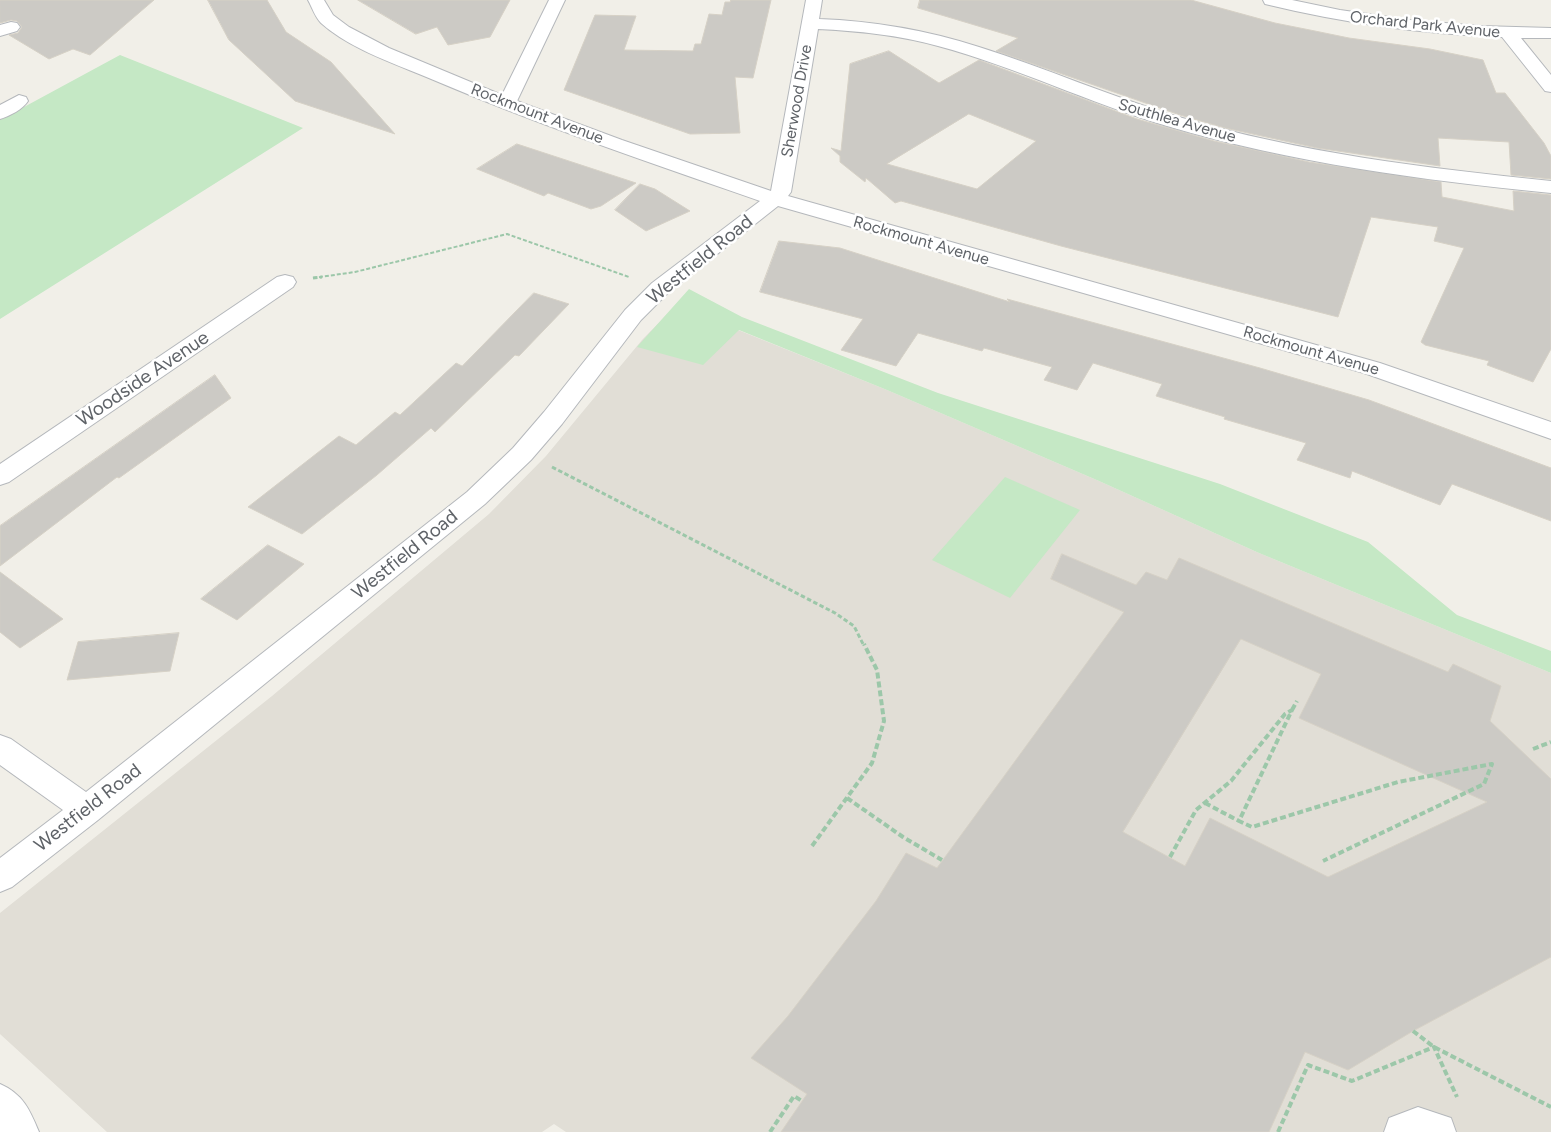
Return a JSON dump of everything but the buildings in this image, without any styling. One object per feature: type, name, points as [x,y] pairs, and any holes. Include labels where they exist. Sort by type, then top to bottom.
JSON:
[{"type":"street","name":"Rockmount Avenue","points":[[316,0],[326,18],[343,31],[383,52],[507,104],[615,144],[775,199],[1372,368],[1551,431]]},
{"type":"street","points":[[507,104],[557,0]]},
{"type":"street","name":"Sherwood Drive","points":[[775,199],[781,192],[814,0]]},
{"type":"street","name":"Orchard Park Avenue","points":[[1276,1],[1373,21],[1418,27],[1508,33],[1551,33]]},
{"type":"street","name":"Southlea Avenue","points":[[810,24],[857,26],[956,45],[1124,107],[1254,144],[1336,160],[1427,174],[1551,187]]},
{"type":"street","points":[[1508,33],[1551,45]]},
{"type":"street","points":[[1508,33],[1551,87]]},
{"type":"street","points":[[0,113],[19,101]]},
{"type":"street","name":"Westfield Road","points":[[0,877],[476,498],[522,454],[553,418],[633,315],[660,288],[775,199]]},
{"type":"street","name":"Woodside Avenue","points":[[0,476],[285,282]]},
{"type":"street","points":[[0,748],[86,810]]},
{"type":"street","points":[[0,1103],[10,1114],[20,1132]]},
{"type":"street","points":[[1403,1132],[1418,1126],[1449,1119]]},
{"type":"path","points":[[285,282],[355,272],[507,234],[660,288]]},
{"type":"path","points":[[522,454],[551,466],[792,592],[835,612],[854,626],[877,670],[884,721],[872,763],[812,846]]},
{"type":"path","points":[[1239,821],[1297,701]]},
{"type":"path","points":[[1170,857],[1196,810],[1231,781],[1285,714],[1292,710]]},
{"type":"path","points":[[1533,749],[1551,742]]},
{"type":"path","points":[[1205,803],[1252,827],[1398,782],[1492,764],[1484,784],[1323,861]]},
{"type":"path","points":[[847,798],[902,837],[942,860]]},
{"type":"path","points":[[1413,1031],[1434,1046],[1551,1107]]},
{"type":"path","points":[[1434,1046],[1449,1119]]},
{"type":"path","points":[[1278,1132],[1308,1065],[1352,1081],[1434,1046]]},
{"type":"path","points":[[770,1132],[794,1096],[802,1101]]},
{"type":"shaded area","points":[[676,305],[887,390],[1099,481],[1259,553],[1551,673],[1551,1132],[566,1132],[554,1124],[542,1132],[107,1132],[0,1034],[0,913],[272,696],[489,514],[546,456],[642,340]]},
{"type":"green space","points":[[120,55],[303,128],[0,319],[0,120]]},
{"type":"green space","points":[[689,289],[742,317],[938,393],[1220,484],[1368,542],[1457,615],[1551,651],[1551,673],[1259,553],[1099,481],[887,390],[739,330],[703,365],[637,347]]},
{"type":"green space","points":[[1005,477],[1080,510],[1010,598],[932,560]]}]
